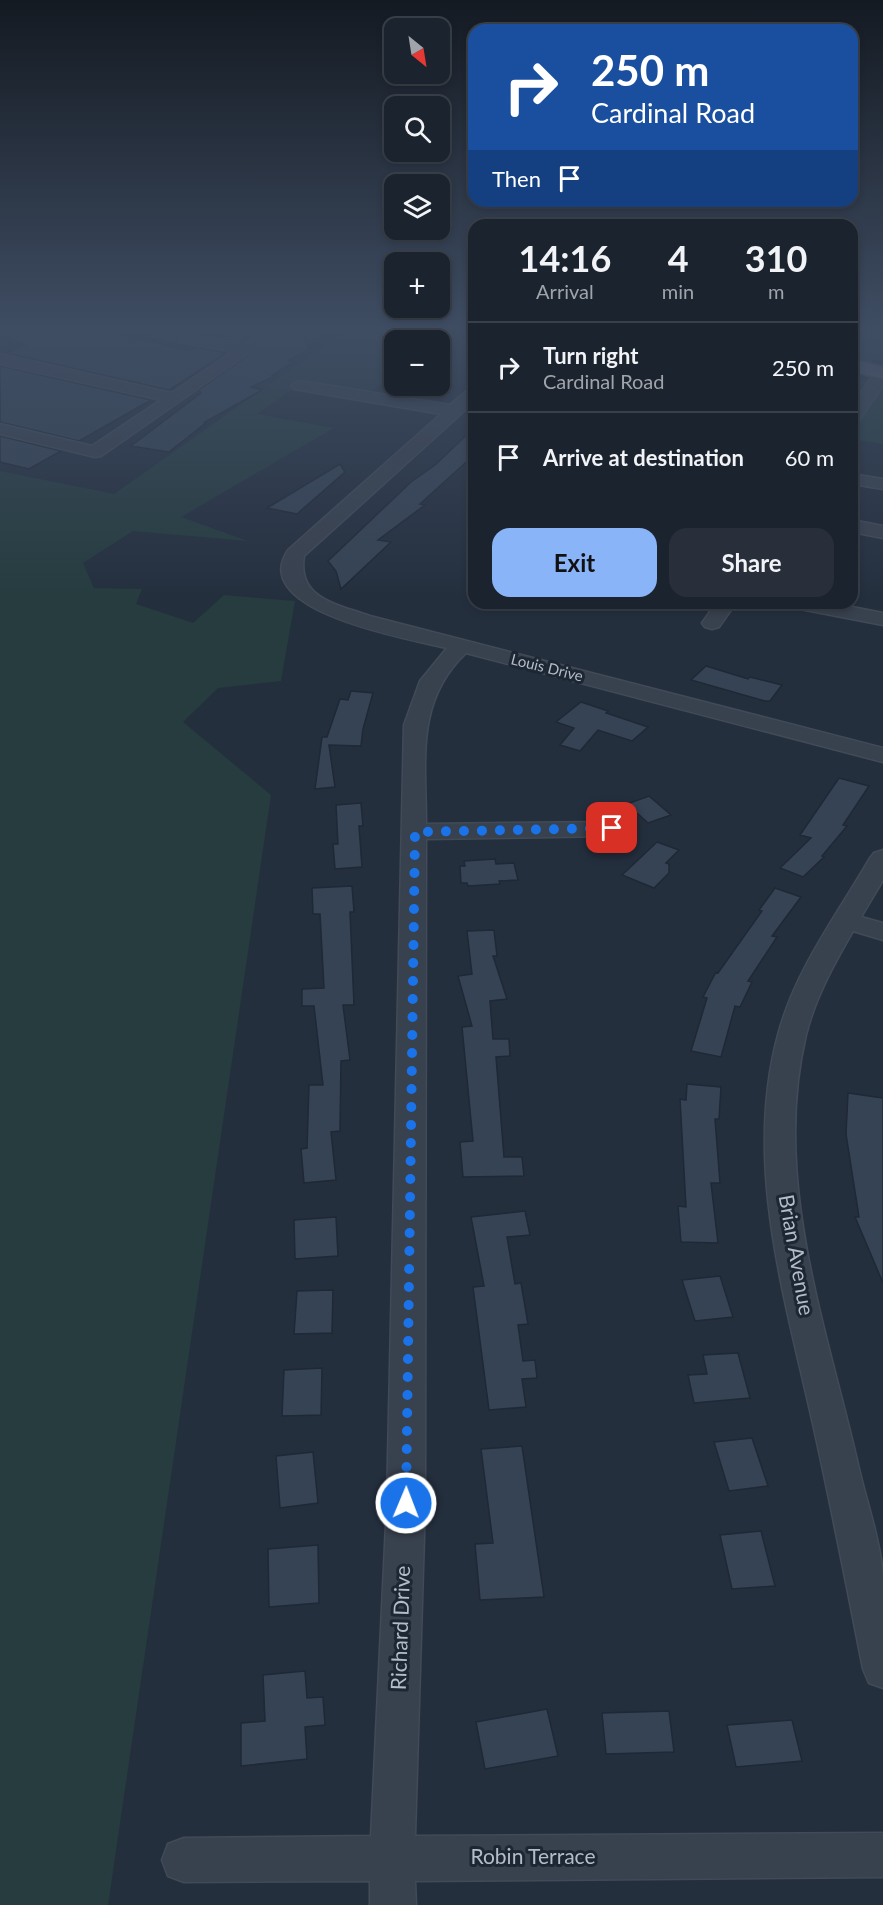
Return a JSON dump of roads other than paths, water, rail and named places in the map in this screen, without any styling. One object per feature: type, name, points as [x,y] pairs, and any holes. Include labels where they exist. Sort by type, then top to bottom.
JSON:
[{"type":"street","points":[[0,429],[95,452],[143,420]]},
{"type":"street","name":"Louis Drive","points":[[444,420],[295,554],[291,568],[294,580],[303,593],[324,608],[363,620],[883,756]]},
{"type":"street","points":[[858,480],[883,484]]},
{"type":"street","points":[[858,527],[883,532]]},
{"type":"street","points":[[712,623],[722,609]]},
{"type":"street","points":[[831,609],[883,619]]},
{"type":"street","name":"Richard Drive","points":[[393,1905],[392,1858],[406,1503],[415,725],[423,695],[432,676],[462,646]]},
{"type":"street","points":[[415,832],[612,828]]},
{"type":"street","name":"Brian Avenue","points":[[883,858],[816,970],[792,1034],[783,1080],[779,1145],[790,1236],[850,1505],[883,1669]]},
{"type":"street","points":[[847,921],[883,932]]},
{"type":"street","name":"Robin Terrace","points":[[184,1860],[883,1855]]}]
